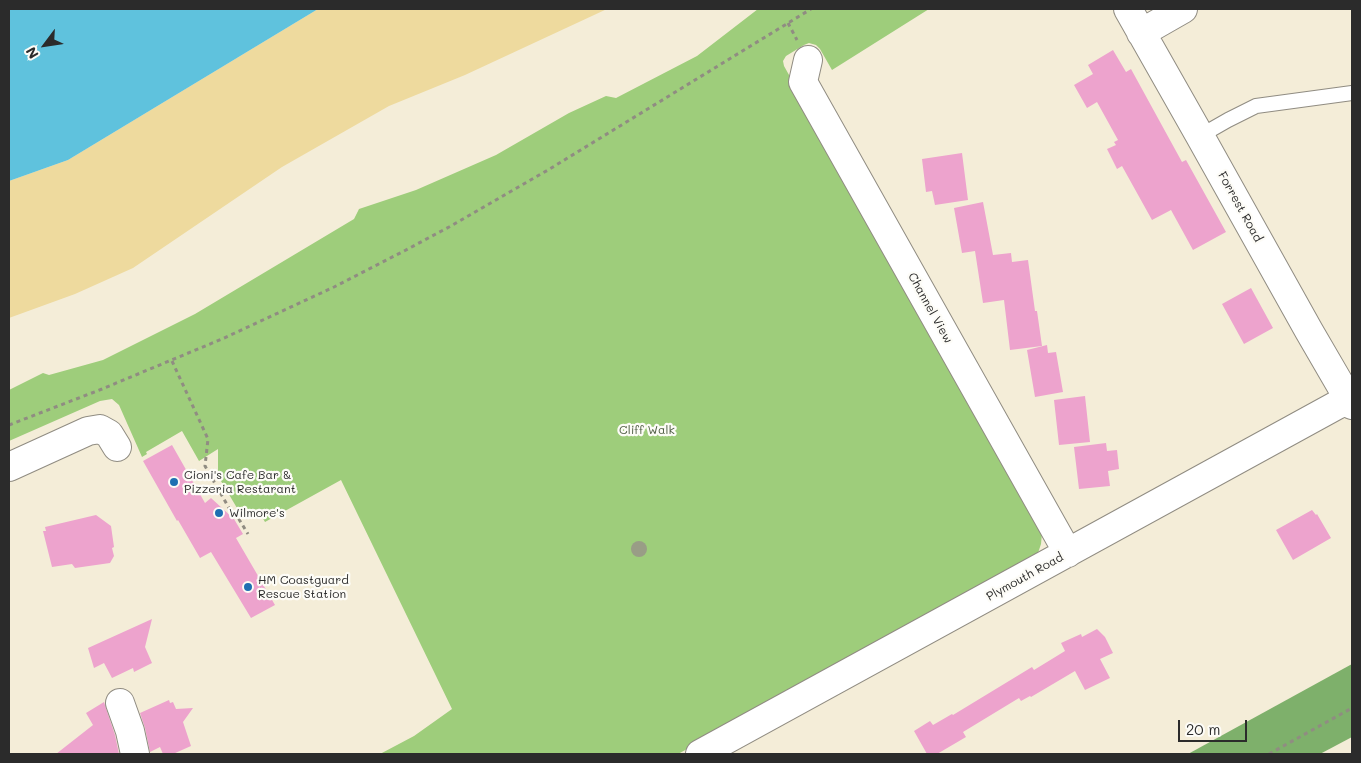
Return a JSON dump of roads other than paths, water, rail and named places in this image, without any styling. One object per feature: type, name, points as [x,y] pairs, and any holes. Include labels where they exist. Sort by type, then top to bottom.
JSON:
[{"type":"street","name":"Forrest Road","points":[[1128,9],[1309,331],[1351,401]]},
{"type":"street","points":[[1142,33],[1183,9]]},
{"type":"street","name":"Channel View","points":[[808,60],[803,82],[1068,553]]},
{"type":"street","name":"Plymouth Road","points":[[700,754],[1337,404],[1351,401]]},
{"type":"street","points":[[9,467],[88,430],[100,429],[109,434],[117,447]]},
{"type":"street","points":[[120,704],[130,730],[135,754]]},
{"type":"lane","points":[[1200,136],[1256,106],[1352,93]]},
{"type":"water","points":[[9,9],[318,9],[68,160],[9,181]]},
{"type":"place","name":"Cioni's Cafe Bar & Pizzeria Restarant","points":[[174,482]]},
{"type":"place","name":"Wilmore's","points":[[219,513]]},
{"type":"place","name":"HM Coastguard Rescue Station","points":[[248,587]]},
{"type":"park label","name":"Cliff Walk","points":[[647,430]]}]
